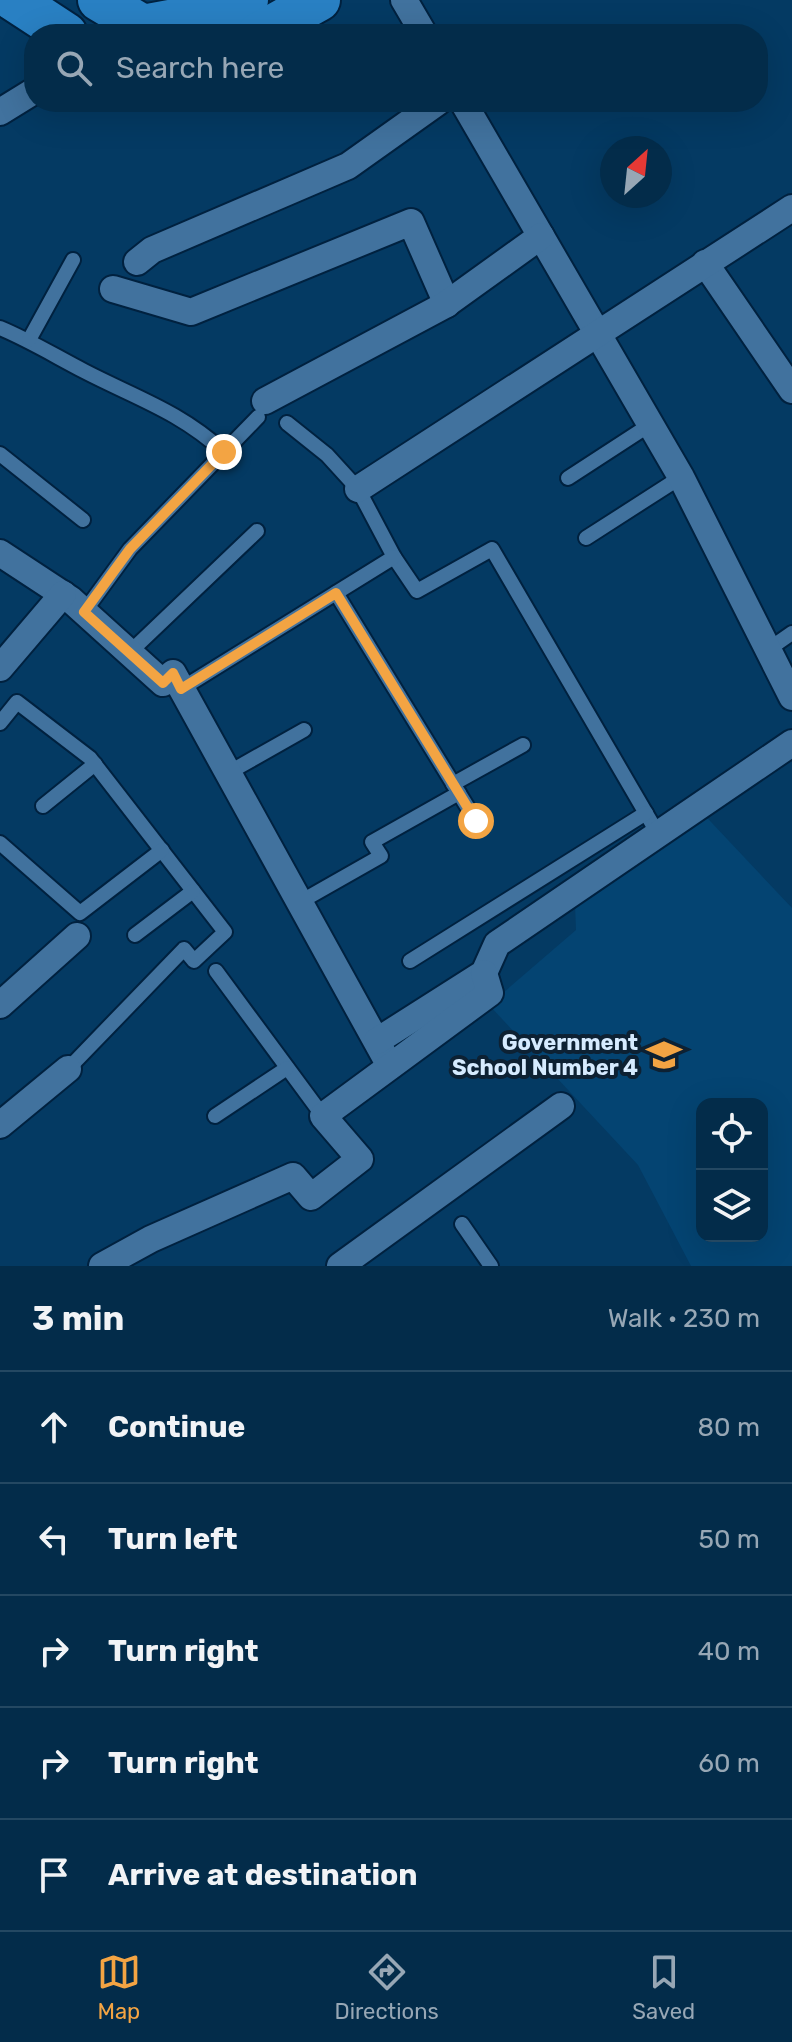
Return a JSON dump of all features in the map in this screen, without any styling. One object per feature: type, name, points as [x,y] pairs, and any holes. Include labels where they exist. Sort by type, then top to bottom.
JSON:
[{"type":"main road","points":[[14,0],[51,24]]},
{"type":"main road","points":[[99,0],[140,24]]},
{"type":"main road","points":[[148,24],[189,8],[228,10],[247,0]]},
{"type":"main road","points":[[276,24],[319,0]]},
{"type":"street","points":[[404,0],[418,24]]},
{"type":"street","points":[[0,112],[24,97]]},
{"type":"street","points":[[137,262],[152,250],[348,166],[424,112]]},
{"type":"street","points":[[469,112],[681,477],[792,697]]},
{"type":"street","points":[[358,489],[792,208]]},
{"type":"street","points":[[113,289],[191,312],[411,222],[447,304]]},
{"type":"street","points":[[261,409],[447,304],[541,236]]},
{"type":"street","points":[[705,263],[792,390]]},
{"type":"street","points":[[0,553],[63,594],[163,683],[173,673],[390,1066]]},
{"type":"street","points":[[0,668],[63,594]]},
{"type":"street","points":[[377,1041],[484,973],[497,944],[652,824],[792,743]]},
{"type":"street","points":[[0,1005],[77,936]]},
{"type":"street","points":[[103,1266],[151,1239],[293,1176],[311,1197],[360,1159],[323,1116],[490,993],[484,973]]},
{"type":"street","points":[[0,1125],[68,1069]]},
{"type":"street","points":[[340,1266],[561,1106]]},
{"type":"lane","points":[[29,340],[73,260]]},
{"type":"lane","points":[[0,328],[29,340],[85,372],[140,395],[198,429],[224,452]]},
{"type":"lane","points":[[84,612],[130,549],[261,409]]},
{"type":"lane","points":[[287,423],[327,455],[358,489],[394,557],[417,591],[492,549],[652,824],[410,961]]},
{"type":"lane","points":[[568,478],[651,424]]},
{"type":"lane","points":[[0,454],[83,520]]},
{"type":"lane","points":[[586,538],[681,477]]},
{"type":"lane","points":[[129,653],[257,531]]},
{"type":"lane","points":[[181,689],[394,557]]},
{"type":"lane","points":[[336,593],[476,821]]},
{"type":"lane","points":[[769,649],[792,633]]},
{"type":"lane","points":[[0,723],[17,702],[95,764],[225,932],[194,961],[184,949],[68,1069]]},
{"type":"lane","points":[[228,773],[304,730]]},
{"type":"lane","points":[[300,902],[381,856],[372,842],[523,745]]},
{"type":"lane","points":[[43,806],[95,764]]},
{"type":"lane","points":[[0,843],[80,913],[162,850]]},
{"type":"lane","points":[[135,935],[193,891]]},
{"type":"lane","points":[[216,971],[323,1116]]},
{"type":"lane","points":[[215,1116],[287,1068]]},
{"type":"lane","points":[[462,1224],[491,1266]]},
{"type":"shaded area","name":"Government School Number 4","points":[[696,806],[792,908],[792,1266],[691,1266],[638,1165],[489,1005],[576,930],[574,879]]},
{"type":"place","name":"Government School Number 4","points":[[664,1055]]},
{"type":"route","points":[[224,452],[130,549],[84,612],[163,683],[173,673],[181,689],[336,593],[476,821]]}]
